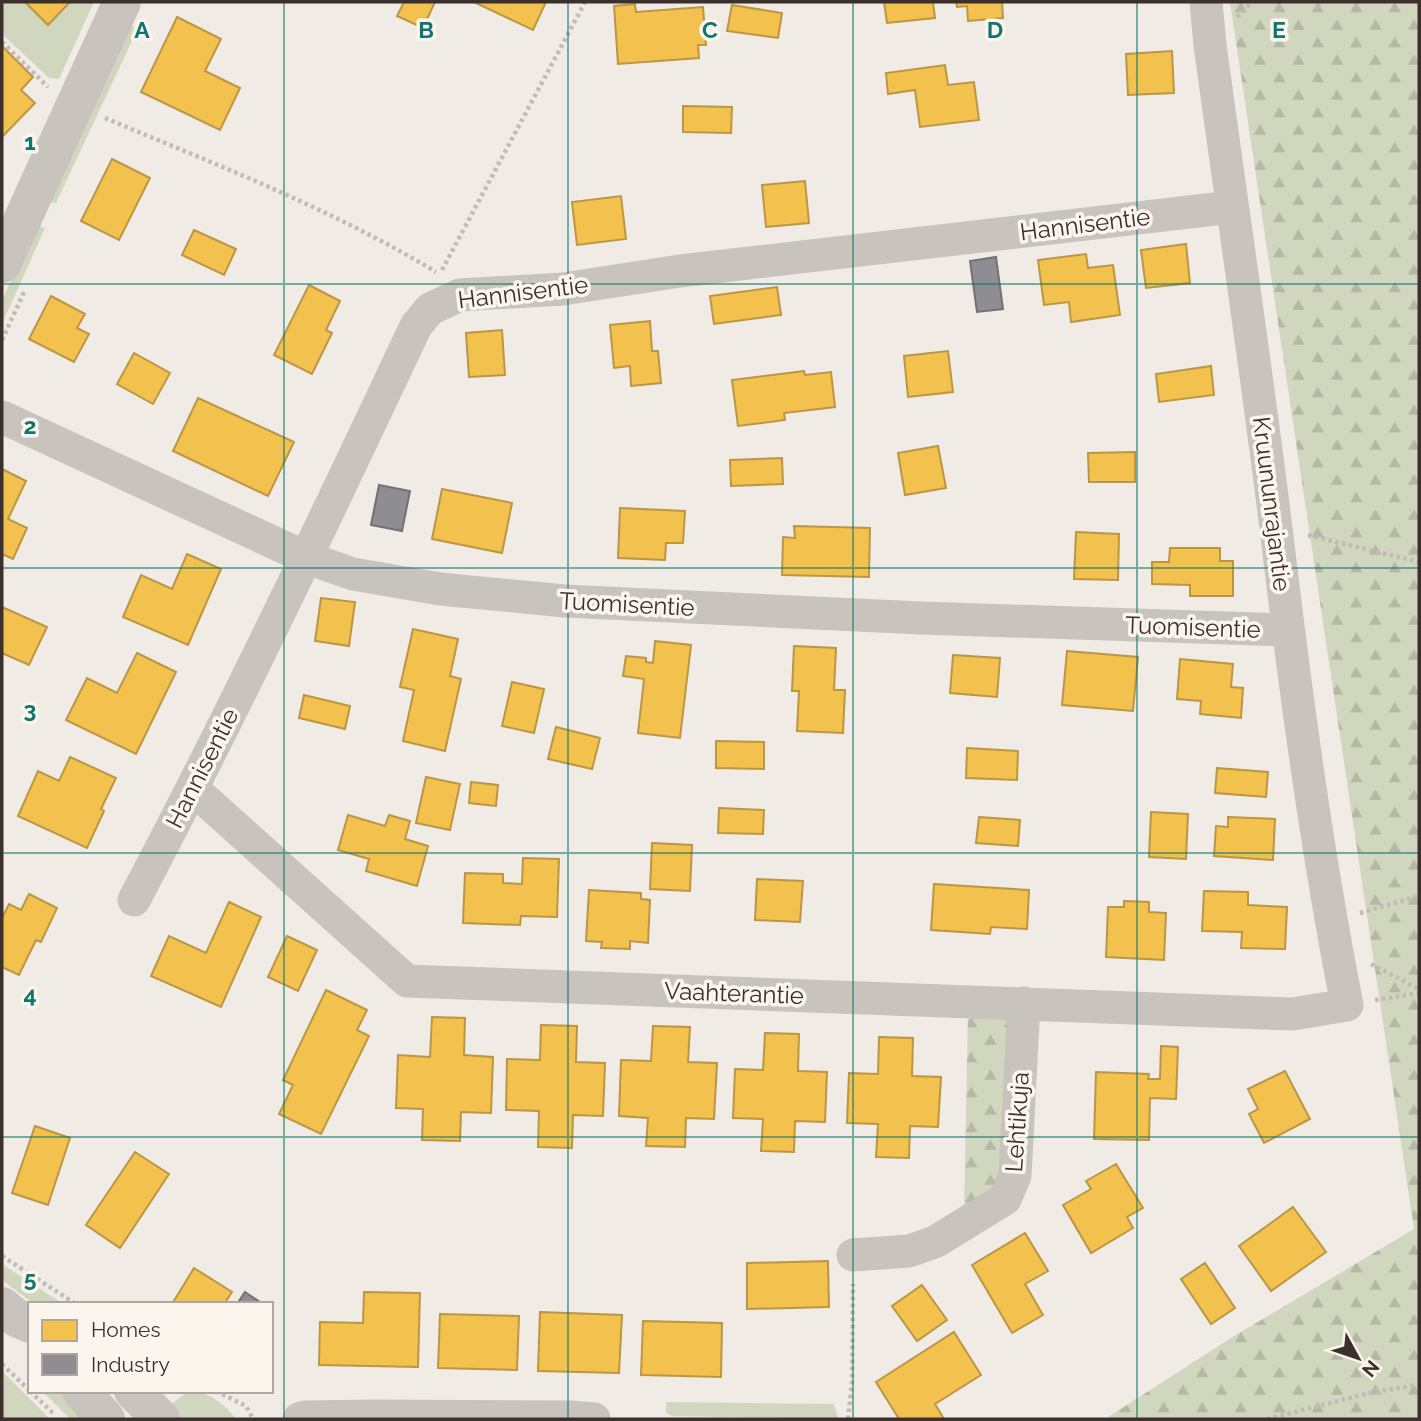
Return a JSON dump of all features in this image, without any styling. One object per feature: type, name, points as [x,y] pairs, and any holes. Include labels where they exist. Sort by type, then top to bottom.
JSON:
[{"type":"street","points":[[2,264],[122,2]]},
{"type":"street","name":"Kruununrajantie","points":[[1206,2],[1276,527],[1287,630],[1331,922],[1347,1005]]},
{"type":"street","name":"Hannisentie","points":[[134,900],[307,558],[416,326],[430,309],[460,295],[563,289],[680,271],[1232,207]]},
{"type":"street","name":"Tuomisentie","points":[[2,417],[307,558],[353,574],[440,589],[565,601],[921,618],[1287,630]]},
{"type":"street","name":"Vaahterantie","points":[[192,789],[407,981],[1293,1014],[1347,1005]]},
{"type":"street","name":"Lehtikuja","points":[[853,1255],[909,1251],[935,1242],[1005,1199],[1016,1175],[1024,1003]]},
{"type":"street","points":[[83,1393],[106,1419]]},
{"type":"street","points":[[135,1393],[161,1419]]},
{"type":"street","points":[[299,1419],[386,1416],[594,1419]]},
{"type":"path","points":[[104,118],[293,198],[402,251],[440,274],[585,2]]},
{"type":"path","points":[[2,42],[56,95]]},
{"type":"path","points":[[1276,527],[1419,562]]},
{"type":"path","points":[[1331,922],[1419,896]]},
{"type":"path","points":[[1337,954],[1360,958],[1419,991]]},
{"type":"path","points":[[1347,1005],[1419,991]]},
{"type":"path","points":[[848,1419],[852,1383],[853,1255]]},
{"type":"path","points":[[2,1256],[73,1302]]},
{"type":"path","points":[[2,1364],[28,1389]]},
{"type":"path","points":[[1267,1419],[1373,1392],[1419,1385]]},
{"type":"path","points":[[32,1393],[59,1419]]},
{"type":"path","points":[[219,1393],[246,1406],[253,1419]]},
{"type":"green space","points":[[2,2],[25,2],[48,24],[70,2],[94,2],[59,79],[49,78],[2,34]]},
{"type":"green space","points":[[1230,2],[1419,2],[1419,1419],[1105,1419],[1231,1338],[1414,1229]]},
{"type":"green space","points":[[130,25],[138,28],[56,203],[48,203]]},
{"type":"green space","points":[[37,225],[45,228],[2,324],[2,300]]},
{"type":"green space","points":[[968,1015],[1008,1016],[999,1174],[994,1190],[964,1214]]},
{"type":"green space","points":[[2,1264],[60,1302],[31,1302],[2,1280]]},
{"type":"green space","points":[[2,1371],[50,1419],[2,1419]]},
{"type":"green space","points":[[44,1393],[61,1393],[93,1419],[70,1419]]},
{"type":"green space","points":[[186,1393],[203,1393],[216,1399],[236,1419],[175,1419],[170,1405]]},
{"type":"green space","points":[[666,1402],[834,1404],[838,1419],[673,1416],[666,1413]]},
{"type":"building: Homes","points":[[25,2],[70,2],[48,25]]},
{"type":"building: Homes","points":[[404,2],[435,2],[423,28],[397,16]]},
{"type":"building: Homes","points":[[474,2],[546,2],[533,30]]},
{"type":"building: Homes","points":[[884,2],[933,2],[935,18],[887,23]]},
{"type":"building: Homes","points":[[956,2],[1002,2],[1003,18],[968,21],[967,6],[957,7]]},
{"type":"building: Homes","points":[[635,4],[636,12],[703,7],[706,45],[698,45],[699,58],[618,64],[614,6]]},
{"type":"building: Homes","points":[[732,5],[782,13],[778,38],[727,31]]},
{"type":"building: Homes","points":[[177,17],[221,39],[205,71],[240,88],[220,130],[141,92]]},
{"type":"building: Homes","points":[[2,46],[33,77],[21,90],[35,103],[2,137]]},
{"type":"building: Homes","points":[[1172,51],[1174,93],[1128,95],[1126,54]]},
{"type":"building: Homes","points":[[945,65],[948,85],[974,82],[979,120],[920,127],[915,90],[888,94],[886,73]]},
{"type":"building: Homes","points":[[683,106],[732,107],[731,133],[683,132]]},
{"type":"building: Homes","points":[[112,159],[150,178],[119,240],[81,221]]},
{"type":"building: Homes","points":[[805,181],[809,223],[766,227],[762,185]]},
{"type":"building: Homes","points":[[621,196],[626,239],[577,245],[572,202]]},
{"type":"building: Homes","points":[[194,230],[236,249],[224,275],[182,255]]},
{"type":"building: Homes","points":[[1186,244],[1190,283],[1146,288],[1141,250]]},
{"type":"building: Homes","points":[[1086,254],[1088,268],[1113,265],[1120,315],[1071,322],[1069,302],[1044,305],[1038,260]]},
{"type":"building: Homes","points":[[309,285],[340,301],[326,330],[332,333],[312,374],[274,355]]},
{"type":"building: Homes","points":[[777,287],[781,315],[714,324],[710,296]]},
{"type":"building: Homes","points":[[51,296],[85,314],[77,328],[89,334],[74,362],[29,339]]},
{"type":"building: Homes","points":[[650,321],[652,351],[658,351],[661,383],[631,386],[630,366],[614,368],[610,325]]},
{"type":"building: Homes","points":[[502,330],[505,375],[469,377],[466,333]]},
{"type":"building: Homes","points":[[948,351],[953,392],[908,397],[904,356]]},
{"type":"building: Homes","points":[[134,353],[170,373],[153,404],[117,384]]},
{"type":"building: Homes","points":[[1211,366],[1214,395],[1159,402],[1156,374]]},
{"type":"building: Homes","points":[[804,371],[805,375],[831,372],[835,407],[784,413],[785,420],[738,426],[732,380]]},
{"type":"building: Homes","points":[[198,398],[294,442],[268,496],[173,451]]},
{"type":"building: Homes","points":[[938,446],[946,488],[905,495],[898,453]]},
{"type":"building: Homes","points":[[1135,452],[1135,482],[1089,482],[1088,453]]},
{"type":"building: Homes","points":[[782,458],[783,484],[731,486],[730,460]]},
{"type":"building: Homes","points":[[2,469],[26,481],[8,519],[27,528],[13,559],[2,554]]},
{"type":"building: Homes","points":[[442,489],[512,503],[502,553],[432,539]]},
{"type":"building: Homes","points":[[620,508],[685,511],[683,543],[666,543],[665,560],[618,558]]},
{"type":"building: Homes","points":[[794,526],[870,528],[869,577],[782,575],[783,537],[795,538]]},
{"type":"building: Homes","points":[[1076,532],[1119,534],[1118,580],[1074,579]]},
{"type":"building: Homes","points":[[1170,548],[1220,548],[1220,561],[1233,561],[1233,596],[1190,596],[1190,585],[1152,584],[1152,562],[1169,562]]},
{"type":"building: Homes","points":[[187,554],[221,569],[188,645],[123,617],[141,575],[172,589]]},
{"type":"building: Homes","points":[[321,598],[355,602],[349,646],[315,641]]},
{"type":"building: Homes","points":[[2,607],[47,627],[29,665],[2,653]]},
{"type":"building: Homes","points":[[413,629],[458,639],[450,676],[461,679],[445,751],[403,741],[414,690],[400,687]]},
{"type":"building: Homes","points":[[655,641],[691,645],[680,738],[638,733],[644,679],[623,676],[626,656],[646,658],[646,662],[653,663]]},
{"type":"building: Homes","points":[[794,646],[836,648],[834,690],[845,690],[843,733],[797,731],[799,691],[792,691]]},
{"type":"building: Homes","points":[[1067,651],[1138,657],[1133,711],[1062,705]]},
{"type":"building: Homes","points":[[137,653],[176,672],[136,754],[66,720],[87,678],[117,693]]},
{"type":"building: Homes","points":[[953,655],[1000,658],[997,697],[950,693]]},
{"type":"building: Homes","points":[[1180,659],[1233,664],[1231,687],[1243,688],[1241,718],[1200,714],[1201,701],[1177,699]]},
{"type":"building: Homes","points":[[512,682],[544,689],[534,733],[502,726]]},
{"type":"building: Homes","points":[[304,695],[350,706],[345,729],[299,718]]},
{"type":"building: Homes","points":[[556,727],[600,738],[592,769],[548,759]]},
{"type":"building: Homes","points":[[716,741],[764,742],[764,769],[716,768]]},
{"type":"building: Homes","points":[[967,748],[1018,751],[1017,780],[966,778]]},
{"type":"building: Homes","points":[[70,757],[116,778],[87,848],[18,816],[38,771],[59,781]]},
{"type":"building: Homes","points":[[1217,768],[1268,772],[1266,797],[1215,793]]},
{"type":"building: Homes","points":[[426,777],[460,784],[450,830],[416,823]]},
{"type":"building: Homes","points":[[471,782],[498,785],[496,806],[469,803]]},
{"type":"building: Homes","points":[[719,808],[764,810],[763,834],[718,833]]},
{"type":"building: Homes","points":[[1151,812],[1188,814],[1186,859],[1149,857]]},
{"type":"building: Homes","points":[[348,815],[385,826],[389,815],[410,821],[405,839],[428,846],[417,886],[366,871],[369,859],[338,850]]},
{"type":"building: Homes","points":[[979,817],[1020,820],[1018,846],[976,843]]},
{"type":"building: Homes","points":[[1228,817],[1275,819],[1273,860],[1214,856],[1216,826],[1228,827]]},
{"type":"building: Homes","points":[[652,843],[692,845],[690,891],[650,889]]},
{"type":"building: Homes","points":[[523,858],[559,859],[557,917],[521,916],[520,925],[463,923],[465,873],[503,874],[503,883],[522,884]]},
{"type":"building: Homes","points":[[757,879],[803,881],[800,922],[755,920]]},
{"type":"building: Homes","points":[[934,884],[1029,890],[1027,929],[991,927],[990,934],[931,930]]},
{"type":"building: Homes","points":[[589,890],[641,893],[641,899],[650,900],[648,943],[630,941],[630,949],[601,948],[602,942],[586,941]]},
{"type":"building: Homes","points":[[1204,891],[1248,892],[1248,905],[1287,907],[1285,949],[1241,948],[1242,932],[1202,931]]},
{"type":"building: Homes","points":[[29,894],[57,908],[41,942],[36,940],[19,975],[2,967],[2,918],[9,904],[21,910]]},
{"type":"building: Homes","points":[[1124,901],[1149,902],[1149,912],[1166,913],[1164,960],[1106,957],[1108,907],[1124,907]]},
{"type":"building: Homes","points":[[229,902],[261,917],[221,1007],[151,976],[169,936],[206,953]]},
{"type":"building: Homes","points":[[287,936],[317,950],[298,991],[268,977]]},
{"type":"building: Homes","points":[[326,990],[367,1010],[357,1030],[369,1036],[321,1134],[279,1114],[293,1085],[283,1080]]},
{"type":"building: Homes","points":[[432,1017],[465,1018],[464,1055],[493,1057],[491,1113],[461,1112],[460,1141],[422,1140],[423,1109],[396,1108],[398,1055],[430,1057]]},
{"type":"building: Homes","points":[[541,1025],[577,1026],[576,1062],[605,1063],[603,1116],[573,1115],[572,1148],[538,1147],[539,1111],[506,1110],[507,1059],[540,1060]]},
{"type":"building: Homes","points":[[653,1026],[690,1027],[688,1062],[717,1063],[714,1119],[686,1118],[685,1147],[646,1146],[648,1118],[619,1116],[621,1060],[651,1061]]},
{"type":"building: Homes","points":[[765,1033],[799,1034],[798,1071],[827,1072],[825,1122],[795,1121],[794,1152],[761,1151],[763,1119],[733,1118],[735,1069],[763,1070]]},
{"type":"building: Homes","points":[[879,1037],[913,1038],[912,1076],[941,1077],[938,1127],[910,1126],[909,1158],[876,1157],[878,1124],[847,1123],[849,1073],[878,1074]]},
{"type":"building: Homes","points":[[1161,1046],[1178,1047],[1176,1099],[1150,1098],[1149,1140],[1094,1139],[1096,1072],[1149,1074],[1148,1079],[1160,1079]]},
{"type":"building: Homes","points":[[1285,1071],[1310,1119],[1264,1143],[1249,1114],[1258,1109],[1248,1089]]},
{"type":"building: Homes","points":[[35,1126],[70,1138],[48,1205],[12,1193]]},
{"type":"building: Homes","points":[[135,1152],[169,1174],[120,1248],[86,1225]]},
{"type":"building: Homes","points":[[1116,1164],[1143,1208],[1127,1217],[1133,1228],[1091,1253],[1063,1205],[1091,1189],[1086,1181]]},
{"type":"building: Homes","points":[[1293,1207],[1326,1252],[1271,1291],[1239,1246]]},
{"type":"building: Homes","points":[[1025,1233],[1048,1271],[1025,1284],[1043,1315],[1012,1333],[972,1265]]},
{"type":"building: Homes","points":[[828,1261],[829,1307],[747,1309],[747,1263]]},
{"type":"building: Homes","points":[[1205,1263],[1235,1308],[1211,1324],[1181,1279]]},
{"type":"building: Homes","points":[[194,1268],[232,1292],[225,1302],[173,1302]]},
{"type":"building: Homes","points":[[922,1285],[947,1320],[917,1341],[892,1306]]},
{"type":"building: Homes","points":[[364,1292],[420,1293],[418,1367],[319,1365],[320,1322],[363,1323]]},
{"type":"building: Homes","points":[[540,1312],[622,1315],[619,1373],[538,1371]]},
{"type":"building: Homes","points":[[440,1314],[519,1316],[517,1370],[438,1368]]},
{"type":"building: Homes","points":[[643,1321],[722,1323],[721,1377],[641,1375]]},
{"type":"building: Homes","points":[[954,1332],[981,1375],[935,1404],[944,1419],[899,1419],[876,1382]]},
{"type":"building: Industry","points":[[996,257],[1003,309],[977,312],[970,261]]},
{"type":"building: Industry","points":[[379,485],[410,491],[402,531],[371,525]]},
{"type":"building: Industry","points":[[245,1292],[260,1302],[238,1302]]}]
